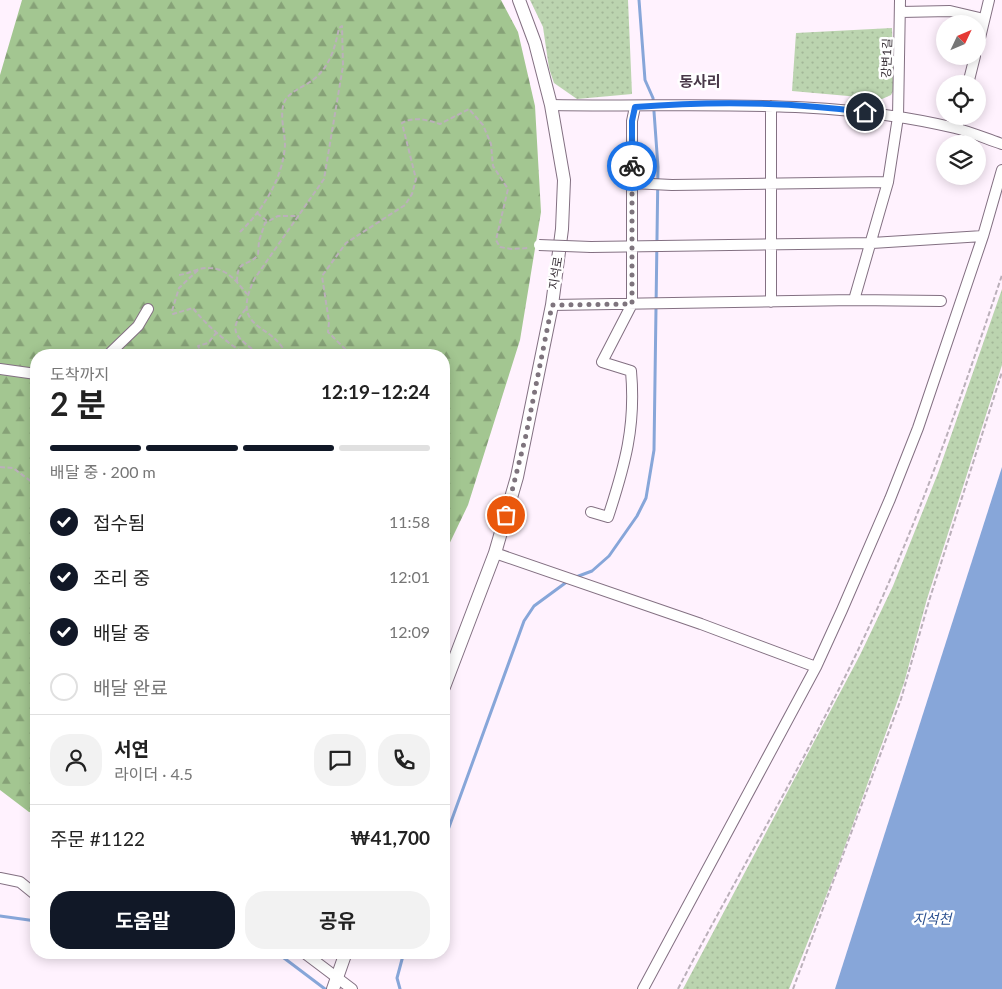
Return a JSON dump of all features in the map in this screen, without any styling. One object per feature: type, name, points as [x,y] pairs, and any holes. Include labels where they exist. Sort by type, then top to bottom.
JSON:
[{"type":"main road","name":"지석로","points":[[450,671],[495,553],[519,468],[552,305],[564,200],[564,180],[551,105],[535,43],[518,0]]},
{"type":"main road","points":[[336,982],[344,959]]},
{"type":"street","name":"강변1길","points":[[854,300],[872,243],[888,182],[898,117],[900,0]]},
{"type":"street","points":[[950,0],[950,11]]},
{"type":"street","points":[[985,15],[989,0]]},
{"type":"street","points":[[901,12],[950,11],[967,15]]},
{"type":"street","points":[[551,105],[635,107],[667,104],[829,108],[898,117],[957,128],[1002,144]]},
{"type":"street","points":[[771,106],[771,302]]},
{"type":"street","points":[[591,512],[608,516],[625,465],[634,402],[631,371],[602,362],[632,304],[638,246],[632,183],[632,121],[635,107]]},
{"type":"street","points":[[643,989],[816,667],[890,499],[918,428],[983,236],[1002,170]]},
{"type":"street","points":[[632,183],[672,185],[770,182],[888,182]]},
{"type":"street","points":[[534,247],[872,243],[983,236]]},
{"type":"street","points":[[552,305],[632,304],[643,302],[941,301]]},
{"type":"street","points":[[114,349],[138,326],[148,309]]},
{"type":"street","points":[[0,369],[30,373]]},
{"type":"street","points":[[495,553],[701,624],[816,667]]},
{"type":"street","points":[[0,878],[20,882],[30,890]]},
{"type":"street","points":[[311,959],[336,982],[352,989]]},
{"type":"path","points":[[240,232],[270,194],[282,166],[284,145],[283,109],[286,99],[314,79],[332,58],[339,28],[342,26],[343,66],[324,179],[255,278],[247,294],[246,309],[234,325],[237,337],[252,349]]},
{"type":"path","points":[[345,349],[328,332],[329,322],[322,276],[346,243],[405,205],[412,194],[416,179],[402,123],[409,119],[425,119],[440,124],[469,109],[477,116],[491,144],[493,166],[508,189],[496,240],[500,247],[511,250],[534,247]]},
{"type":"path","points":[[256,213],[267,222]]},
{"type":"path","points":[[237,282],[237,272],[241,264],[258,255],[259,242],[267,222],[278,216],[299,216]]},
{"type":"path","points":[[179,274],[209,268],[217,270],[230,275],[247,294]]},
{"type":"path","points":[[198,270],[179,288],[172,311],[173,314],[193,308],[200,318],[237,349]]},
{"type":"path","points":[[678,989],[868,629],[912,528],[943,446],[1002,275]]},
{"type":"path","points":[[246,309],[255,324],[283,349]]},
{"type":"path","points":[[200,349],[198,346],[208,342],[217,332]]},
{"type":"path","points":[[794,989],[901,698],[937,574],[1002,372]]},
{"type":"path","points":[[0,467],[13,468],[30,481]]},
{"type":"green space","points":[[22,0],[501,0],[518,32],[535,106],[541,212],[520,340],[468,505],[450,542],[450,349],[30,349],[30,812],[0,790],[0,75]]},
{"type":"green space","points":[[530,0],[628,0],[632,94],[577,99],[554,83],[549,68],[543,27]]},
{"type":"green space","points":[[892,28],[894,89],[891,95],[882,99],[792,91],[796,33]]},
{"type":"green space","points":[[1002,289],[1002,365],[927,599],[904,683],[836,871],[789,989],[683,989],[860,655],[893,586],[938,473]]},
{"type":"water","name":"지석천","points":[[1002,467],[1002,989],[835,989]]},
{"type":"waterway","points":[[576,577],[592,571],[609,556],[637,516],[646,498],[654,450],[658,167],[653,98],[645,80],[639,0]]},
{"type":"waterway","points":[[450,824],[524,621],[534,606],[568,581]]},
{"type":"waterway","points":[[0,916],[30,920]]},
{"type":"waterway","points":[[285,959],[325,989]]},
{"type":"waterway","points":[[400,989],[397,978],[402,959]]},
{"type":"way so far","points":[[506,515],[517,477],[552,305],[632,304],[634,246],[632,166]]},
{"type":"district","name":"동사리","points":[[700,82]]},
{"type":"route","points":[[632,166],[632,121],[635,107],[667,104],[806,106],[865,112]]}]
